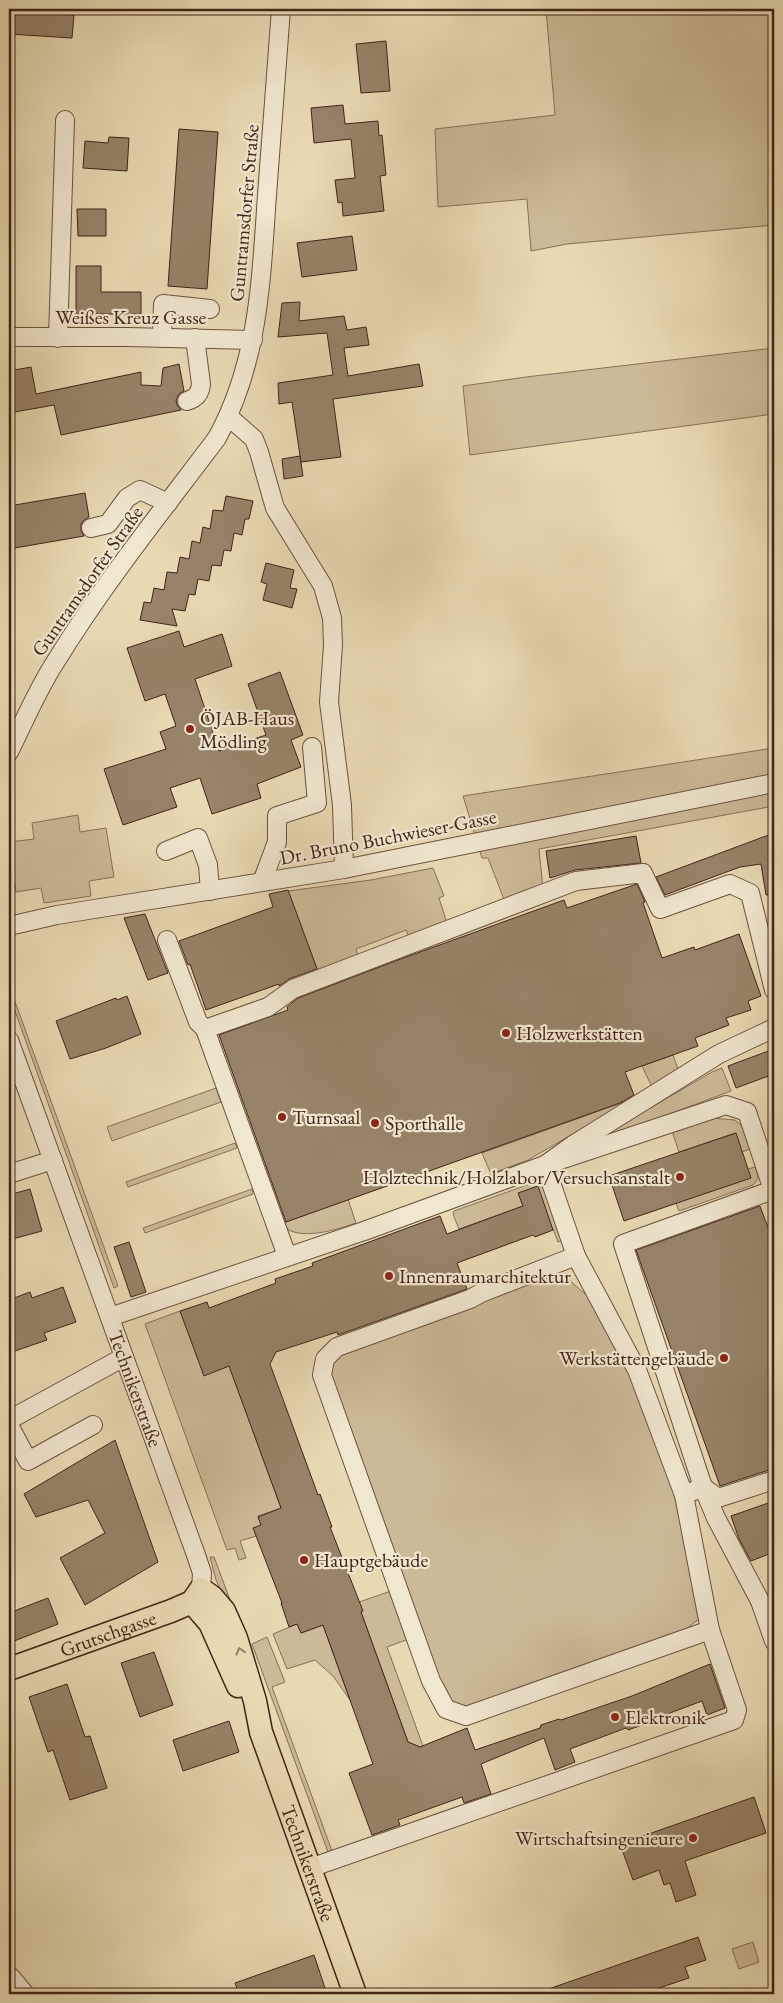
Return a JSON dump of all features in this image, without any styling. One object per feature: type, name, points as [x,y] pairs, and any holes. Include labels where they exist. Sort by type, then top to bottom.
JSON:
[{"type":"main road","name":"Grutschgasse","points":[[9,1669],[171,1611],[196,1596]]},
{"type":"main road","name":"Technikerstraße","points":[[196,1596],[212,1597],[224,1611],[236,1638],[256,1701],[261,1732],[355,1994]]},
{"type":"street","name":"Guntramsdorfer Straße","points":[[9,752],[37,693],[56,660],[119,568],[217,438],[229,417],[242,384],[253,340],[263,258],[281,9]]},
{"type":"street","points":[[58,338],[65,120]]},
{"type":"street","points":[[162,338],[163,304],[210,309]]},
{"type":"street","name":"Weißes Kreuz Gasse","points":[[9,337],[253,340]]},
{"type":"street","points":[[186,401],[198,396],[200,391],[201,384],[195,338]]},
{"type":"street","points":[[229,417],[254,439],[275,508],[323,586],[332,618],[333,645],[329,702],[342,805],[344,869]]},
{"type":"street","points":[[91,528],[108,524],[127,498],[140,490],[168,503]]},
{"type":"street","points":[[262,882],[277,842],[277,816],[317,803],[312,747]]},
{"type":"street","name":"Dr. Bruno Buchwieser-Gasse","points":[[9,926],[57,915],[344,869],[774,783]]},
{"type":"street","points":[[166,851],[198,838],[208,865],[210,891]]},
{"type":"street","points":[[205,1029],[268,1007],[293,989],[576,881],[643,873],[660,909],[730,884],[750,893],[774,990]]},
{"type":"street","points":[[167,940],[198,1022],[205,1029],[287,1256]]},
{"type":"street","points":[[545,1166],[573,1145],[719,1054],[774,1028]]},
{"type":"street","name":"Technikerstraße","points":[[9,1040],[196,1555],[202,1573],[196,1596]]},
{"type":"street","points":[[110,1317],[726,1105],[747,1112],[774,1192],[622,1244],[703,1487],[716,1518],[760,1601],[774,1641]]},
{"type":"street","points":[[9,1174],[53,1160]]},
{"type":"street","points":[[310,1868],[734,1720],[738,1710],[710,1630],[684,1495],[637,1370],[576,1256],[545,1166]]},
{"type":"street","points":[[576,1256],[481,1292],[470,1299],[337,1347],[325,1360],[322,1376],[430,1682],[446,1709],[466,1716],[710,1630]]},
{"type":"street","points":[[9,1420],[124,1356]]},
{"type":"street","points":[[9,1425],[28,1461],[93,1425]]},
{"type":"street","points":[[703,1487],[718,1498],[774,1480]]},
{"type":"street","points":[[684,1495],[703,1487]]},
{"type":"street","points":[[9,1975],[25,1994]]},
{"type":"shaded area","points":[[546,9],[774,9],[774,225],[567,244],[531,251],[527,199],[438,207],[435,129],[555,115]]},
{"type":"shaded area","points":[[774,348],[774,414],[470,455],[463,386]]},
{"type":"shaded area","points":[[774,748],[774,806],[539,849],[543,889],[505,902],[488,858],[482,858],[463,796]]},
{"type":"shaded area","points":[[78,815],[80,832],[106,828],[114,877],[89,881],[91,896],[44,903],[41,888],[16,892],[9,842],[34,839],[32,823]]},
{"type":"shaded area","points":[[433,868],[444,896],[439,898],[447,923],[409,937],[406,930],[356,949],[358,956],[318,971],[288,891],[371,880]]},
{"type":"shaded area","points":[[9,985],[118,1286],[114,1288],[9,994]]},
{"type":"shaded area","points":[[673,1055],[679,1072],[653,1087],[642,1066]]},
{"type":"shaded area","points":[[722,1068],[731,1091],[605,1138],[602,1136],[712,1072]]},
{"type":"shaded area","points":[[216,1088],[221,1102],[112,1141],[107,1127]]},
{"type":"shaded area","points":[[635,1098],[528,1160],[493,1173],[490,1172],[482,1153]]},
{"type":"shaded area","points":[[711,1118],[735,1120],[742,1126],[750,1149],[742,1152],[735,1133],[679,1152],[672,1131]]},
{"type":"shaded area","points":[[235,1143],[237,1148],[128,1187],[126,1182]]},
{"type":"shaded area","points":[[755,1167],[758,1177],[753,1185],[679,1211],[676,1203],[751,1178],[748,1169]]},
{"type":"shaded area","points":[[541,1180],[545,1182],[563,1240],[558,1242],[553,1229],[525,1191],[519,1194],[523,1206],[459,1229],[453,1214],[454,1211]]},
{"type":"shaded area","points":[[252,1189],[253,1194],[145,1233],[143,1228]]},
{"type":"shaded area","points":[[348,1199],[356,1223],[322,1232],[303,1234],[287,1229],[283,1223]]},
{"type":"shaded area","points":[[561,1273],[592,1300],[643,1399],[675,1483],[699,1619],[682,1632],[466,1708],[451,1703],[437,1678],[329,1374],[331,1363],[340,1352]]},
{"type":"shaded area","points":[[180,1311],[204,1375],[229,1366],[281,1508],[258,1516],[261,1525],[256,1536],[240,1541],[246,1558],[239,1560],[235,1548],[227,1550],[145,1324]]},
{"type":"shaded area","points":[[210,1557],[214,1557],[239,1624],[239,1630],[216,1580]]},
{"type":"shaded area","points":[[391,1591],[409,1639],[387,1647],[423,1746],[420,1747],[408,1742],[359,1602]]},
{"type":"shaded area","points":[[297,1624],[301,1633],[323,1625],[350,1700],[333,1676],[315,1660],[287,1669],[273,1634]]},
{"type":"shaded area","points":[[267,1637],[285,1682],[272,1687],[332,1851],[328,1852],[252,1644]]},
{"type":"shaded area","points":[[753,1942],[759,1962],[739,1969],[732,1949]]},
{"type":"building","points":[[9,11],[74,15],[72,38],[9,34]]},
{"type":"building","points":[[386,41],[390,91],[361,93],[356,44]]},
{"type":"building","points":[[343,105],[345,124],[378,121],[379,136],[382,135],[386,175],[380,176],[384,211],[343,216],[342,202],[338,203],[335,180],[355,178],[351,139],[314,143],[311,108]]},
{"type":"building","points":[[179,129],[218,132],[207,289],[168,286]]},
{"type":"building","points":[[109,137],[129,138],[127,171],[83,168],[85,141],[108,143]]},
{"type":"building","points":[[77,209],[106,209],[106,236],[78,236]]},
{"type":"building","points":[[352,236],[357,270],[302,277],[297,243]]},
{"type":"building","points":[[76,266],[101,266],[101,292],[141,292],[141,314],[76,314]]},
{"type":"building","points":[[300,302],[299,321],[344,316],[347,330],[366,327],[369,345],[344,348],[348,376],[419,364],[423,386],[333,399],[341,457],[301,462],[292,402],[279,404],[278,383],[333,375],[327,333],[278,337],[282,303]]},
{"type":"building","points":[[179,364],[184,391],[179,394],[176,400],[181,410],[61,435],[54,405],[9,413],[9,371],[31,367],[36,394],[141,372],[141,385],[161,386],[163,368]]},
{"type":"building","points":[[300,456],[303,476],[284,479],[282,459]]},
{"type":"building","points":[[85,493],[89,517],[81,524],[81,531],[84,536],[9,549],[9,506]]},
{"type":"building","points":[[226,496],[253,501],[249,519],[245,519],[242,535],[234,533],[231,551],[224,550],[221,566],[212,565],[209,581],[198,579],[195,595],[189,594],[185,611],[172,609],[177,626],[140,620],[144,602],[151,603],[154,588],[164,590],[167,572],[177,573],[180,557],[189,559],[192,541],[200,543],[203,527],[210,529],[213,510],[223,511]]},
{"type":"building","points":[[266,563],[294,570],[290,588],[297,589],[292,608],[263,600],[267,584],[261,582]]},
{"type":"building","name":"ÖJAB-Haus Mödling","points":[[179,631],[184,647],[222,634],[232,666],[195,679],[219,751],[266,735],[248,684],[280,672],[303,735],[291,740],[301,767],[257,784],[261,798],[212,814],[200,778],[170,788],[177,807],[123,825],[104,769],[166,749],[160,732],[176,726],[165,694],[145,701],[127,648]]},
{"type":"building","points":[[774,833],[774,895],[766,895],[761,864],[740,867],[665,895],[656,877]]},
{"type":"building","points":[[636,836],[641,863],[575,870],[550,878],[546,851]]},
{"type":"building","points":[[637,884],[645,902],[643,903],[662,958],[694,947],[695,950],[739,934],[761,996],[748,1001],[751,1010],[726,1018],[729,1025],[695,1038],[698,1046],[625,1072],[634,1095],[620,1103],[286,1222],[219,1035],[288,1010],[287,1007],[298,998],[564,900],[567,908]]},
{"type":"building","points":[[288,890],[317,969],[289,979],[279,986],[279,984],[206,1010],[190,964],[188,965],[179,941],[273,907],[269,894]]},
{"type":"building","points":[[145,914],[168,973],[148,980],[124,918]]},
{"type":"building","points":[[127,996],[141,1034],[106,1048],[70,1059],[56,1021],[116,998],[117,1000]]},
{"type":"building","points":[[774,1049],[774,1074],[736,1088],[728,1066]]},
{"type":"building","name":"Holztechnik/Holzlabor/Versuchsanstalt","points":[[736,1133],[751,1178],[624,1221],[609,1176]]},
{"type":"building","name":"Hauptgebäude","points":[[538,1186],[553,1230],[535,1237],[533,1235],[457,1263],[467,1289],[338,1335],[337,1332],[276,1352],[270,1364],[363,1611],[361,1612],[408,1742],[420,1747],[467,1728],[475,1750],[540,1728],[541,1725],[632,1696],[710,1664],[725,1708],[707,1715],[702,1701],[645,1724],[628,1730],[626,1728],[570,1749],[575,1762],[555,1770],[544,1738],[481,1764],[491,1794],[464,1803],[462,1797],[398,1820],[400,1825],[372,1835],[349,1773],[373,1764],[323,1625],[301,1633],[297,1624],[289,1627],[282,1603],[253,1528],[261,1525],[258,1517],[281,1508],[229,1366],[204,1376],[180,1311],[207,1302],[209,1308],[276,1283],[275,1279],[313,1266],[312,1263],[440,1216],[447,1234],[523,1206],[518,1193]]},
{"type":"building","points":[[30,1189],[42,1231],[9,1240],[9,1195]]},
{"type":"building","name":"Werkstättengebäude","points":[[760,1206],[774,1244],[774,1465],[768,1467],[769,1470],[720,1486],[636,1250]]},
{"type":"building","points":[[129,1242],[146,1292],[131,1297],[114,1247]]},
{"type":"building","points":[[63,1287],[76,1322],[44,1333],[47,1340],[9,1353],[9,1300],[30,1292],[32,1298]]},
{"type":"building","points":[[115,1440],[158,1562],[85,1605],[60,1558],[105,1533],[88,1500],[36,1517],[24,1494]]},
{"type":"building","points":[[774,1501],[774,1552],[751,1561],[739,1539],[731,1516]]},
{"type":"building","points":[[48,1598],[58,1624],[9,1643],[9,1613]]},
{"type":"building","points":[[154,1652],[173,1705],[140,1717],[121,1663]]},
{"type":"building","points":[[67,1684],[85,1737],[90,1736],[107,1788],[70,1800],[53,1750],[48,1752],[29,1697]]},
{"type":"building","points":[[229,1721],[239,1752],[183,1771],[173,1740]]},
{"type":"building","name":"Wirtschaftsingenieure","points":[[754,1797],[766,1833],[685,1861],[696,1895],[676,1902],[670,1883],[664,1885],[659,1870],[633,1880],[620,1844]]},
{"type":"building","points":[[698,1937],[706,1960],[685,1967],[689,1978],[641,1994],[540,1994],[540,1992]]},
{"type":"building","points":[[314,1955],[327,1994],[239,1994],[235,1983]]},
{"type":"place","name":"ÖJAB-Haus Mödling","points":[[190,729]]},
{"type":"place","name":"Holzwerkstätten","points":[[506,1033]]},
{"type":"place","name":"Turnsaal","points":[[282,1117]]},
{"type":"place","name":"Sporthalle","points":[[375,1123]]},
{"type":"place","name":"Holztechnik/Holzlabor/Versuchsanstalt","points":[[680,1177]]},
{"type":"place","name":"Innenraumarchitektur","points":[[389,1276]]},
{"type":"place","name":"Werkstättengebäude","points":[[724,1358]]},
{"type":"place","name":"Hauptgebäude","points":[[304,1560]]},
{"type":"place","name":"Elektronik","points":[[615,1717]]},
{"type":"place","name":"Wirtschaftsingenieure","points":[[693,1838]]}]
